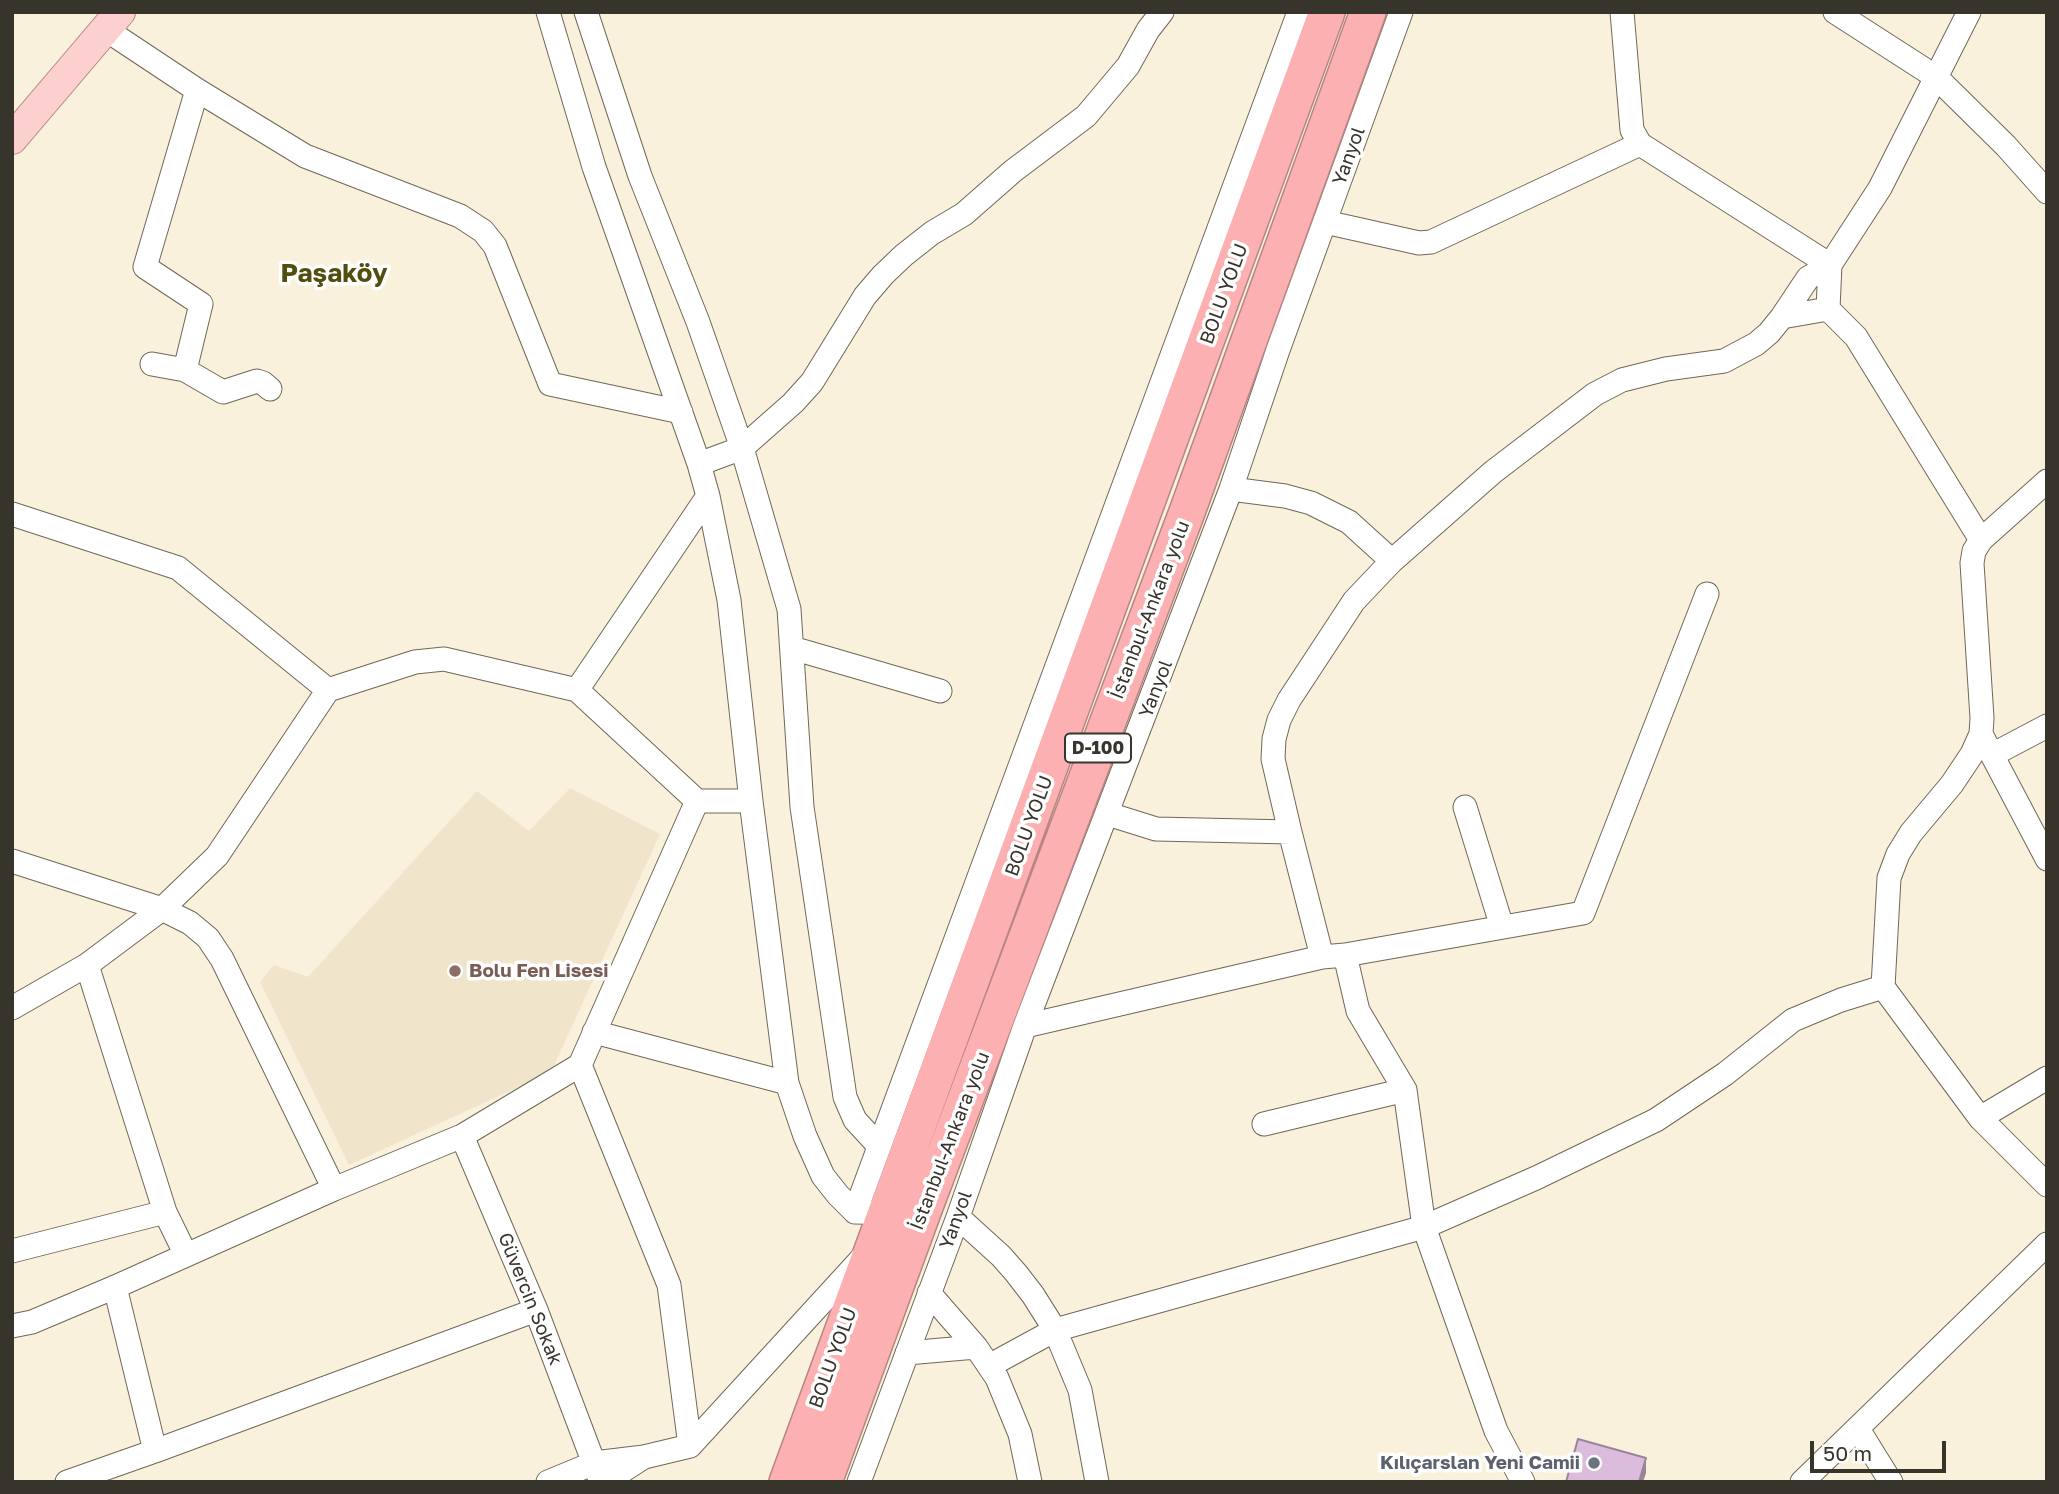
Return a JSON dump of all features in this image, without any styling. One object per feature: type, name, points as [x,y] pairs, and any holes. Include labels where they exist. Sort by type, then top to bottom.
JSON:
[{"type":"highway","name":"BOLU YOLU","points":[[788,1482],[1277,113],[1327,12]]},
{"type":"highway","name":"İstanbul-Ankara yolu","points":[[824,1482],[1187,512],[1368,12]]},
{"type":"main road","points":[[12,112],[107,18]]},
{"type":"main road","points":[[12,139],[107,18]]},
{"type":"street","points":[[548,12],[594,167],[708,496],[730,600],[751,800],[788,1083],[804,1136],[823,1175],[838,1195],[855,1212],[903,1214]]},
{"type":"street","points":[[586,12],[640,176],[698,322],[742,448],[789,608],[802,807],[845,1097],[855,1120],[879,1146]]},
{"type":"street","points":[[699,464],[742,448],[793,403],[812,382],[865,296],[883,275],[932,233],[964,214],[1013,171],[1086,116],[1128,66],[1148,30],[1162,12]]},
{"type":"street","points":[[855,1212],[1277,113],[1299,12]]},
{"type":"street","name":"Yanyol","points":[[859,1482],[958,1217],[1025,1026],[1231,489],[1278,350],[1401,12]]},
{"type":"street","points":[[1622,12],[1632,130],[1640,144],[1830,265]]},
{"type":"street","points":[[1835,12],[1936,78],[2006,146],[2047,192]]},
{"type":"street","points":[[1523,1482],[1496,1431],[1424,1227],[1405,1090],[1358,1012],[1334,956],[1290,832],[1273,759],[1279,720],[1346,611],[1392,561],[1493,472],[1595,394],[1622,380],[1666,369],[1724,360],[1756,344],[1782,317],[1808,278],[1830,265],[1880,188],[1969,12]]},
{"type":"street","points":[[107,18],[197,90],[305,156],[460,216],[484,231],[495,246],[550,384],[681,412]]},
{"type":"street","points":[[185,370],[201,304],[145,267],[197,90]]},
{"type":"street","points":[[1325,222],[1419,243],[1432,242],[1640,144]]},
{"type":"street","points":[[1830,265],[1828,309],[1856,337],[1981,540]]},
{"type":"street","points":[[1782,317],[1828,309]]},
{"type":"street","points":[[1187,512],[1278,350]]},
{"type":"street","points":[[152,364],[185,370],[223,392],[257,382],[270,389]]},
{"type":"street","points":[[2047,481],[1981,540],[1973,551],[1981,734],[1972,754],[1952,783],[1911,833],[1898,854],[1889,878],[1882,987],[1980,1118],[2047,1185]]},
{"type":"street","points":[[1231,489],[1285,496],[1321,508],[1349,522],[1392,561]]},
{"type":"street","points":[[577,690],[708,496]]},
{"type":"street","points":[[12,514],[178,568],[328,690]]},
{"type":"street","points":[[1025,1026],[1334,956],[1583,913],[1707,594]]},
{"type":"street","points":[[792,648],[940,691]]},
{"type":"street","points":[[12,1008],[88,965],[162,909],[217,856],[328,690],[415,662],[444,659],[577,690],[697,801],[751,800]]},
{"type":"street","points":[[1992,755],[2047,726]]},
{"type":"street","points":[[1981,734],[2047,859]]},
{"type":"street","points":[[12,1326],[32,1322],[115,1287],[334,1189],[462,1136],[580,1065],[697,801]]},
{"type":"street","points":[[1465,807],[1502,927]]},
{"type":"street","points":[[1108,814],[1156,829],[1290,832]]},
{"type":"street","points":[[12,862],[162,909],[190,923],[208,938],[222,959],[334,1189]]},
{"type":"street","points":[[88,965],[165,1212],[186,1255]]},
{"type":"street","points":[[907,1353],[982,1356],[1055,1330],[1424,1227],[1536,1178],[1656,1120],[1725,1074],[1793,1020],[1882,987]]},
{"type":"street","points":[[594,1032],[788,1083]]},
{"type":"street","points":[[580,1065],[669,1284],[690,1446]]},
{"type":"street","points":[[1980,1118],[2047,1079]]},
{"type":"street","points":[[1264,1124],[1405,1090]]},
{"type":"street","name":"Güvercin Sokak","points":[[462,1136],[536,1310],[600,1475]]},
{"type":"street","points":[[12,1251],[165,1212]]},
{"type":"street","points":[[788,1482],[903,1214]]},
{"type":"street","points":[[548,1482],[600,1475],[644,1457],[690,1446],[903,1214]]},
{"type":"street","points":[[958,1217],[1016,1273],[1055,1330],[1080,1390],[1097,1482]]},
{"type":"street","points":[[1802,1482],[2047,1244]]},
{"type":"street","points":[[115,1287],[155,1451]]},
{"type":"street","points":[[929,1293],[982,1356],[1009,1404],[1020,1434],[1030,1482]]},
{"type":"street","points":[[67,1482],[536,1310]]},
{"type":"street","points":[[1858,1429],[1891,1482]]},
{"type":"shaded area","name":"Bolu Fen Lisesi","points":[[570,788],[660,834],[551,1072],[349,1165],[260,982],[274,965],[308,977],[477,791],[529,831]]},
{"type":"building","points":[[1578,1439],[1646,1458],[1639,1482],[1566,1482]]},
{"type":"place","name":"Bolu Fen Lisesi","points":[[455,971]]},
{"type":"place","name":"Kılıçarslan Yeni Camii","points":[[1594,1463]]},
{"type":"district","name":"Paşaköy","points":[[334,274]]}]
